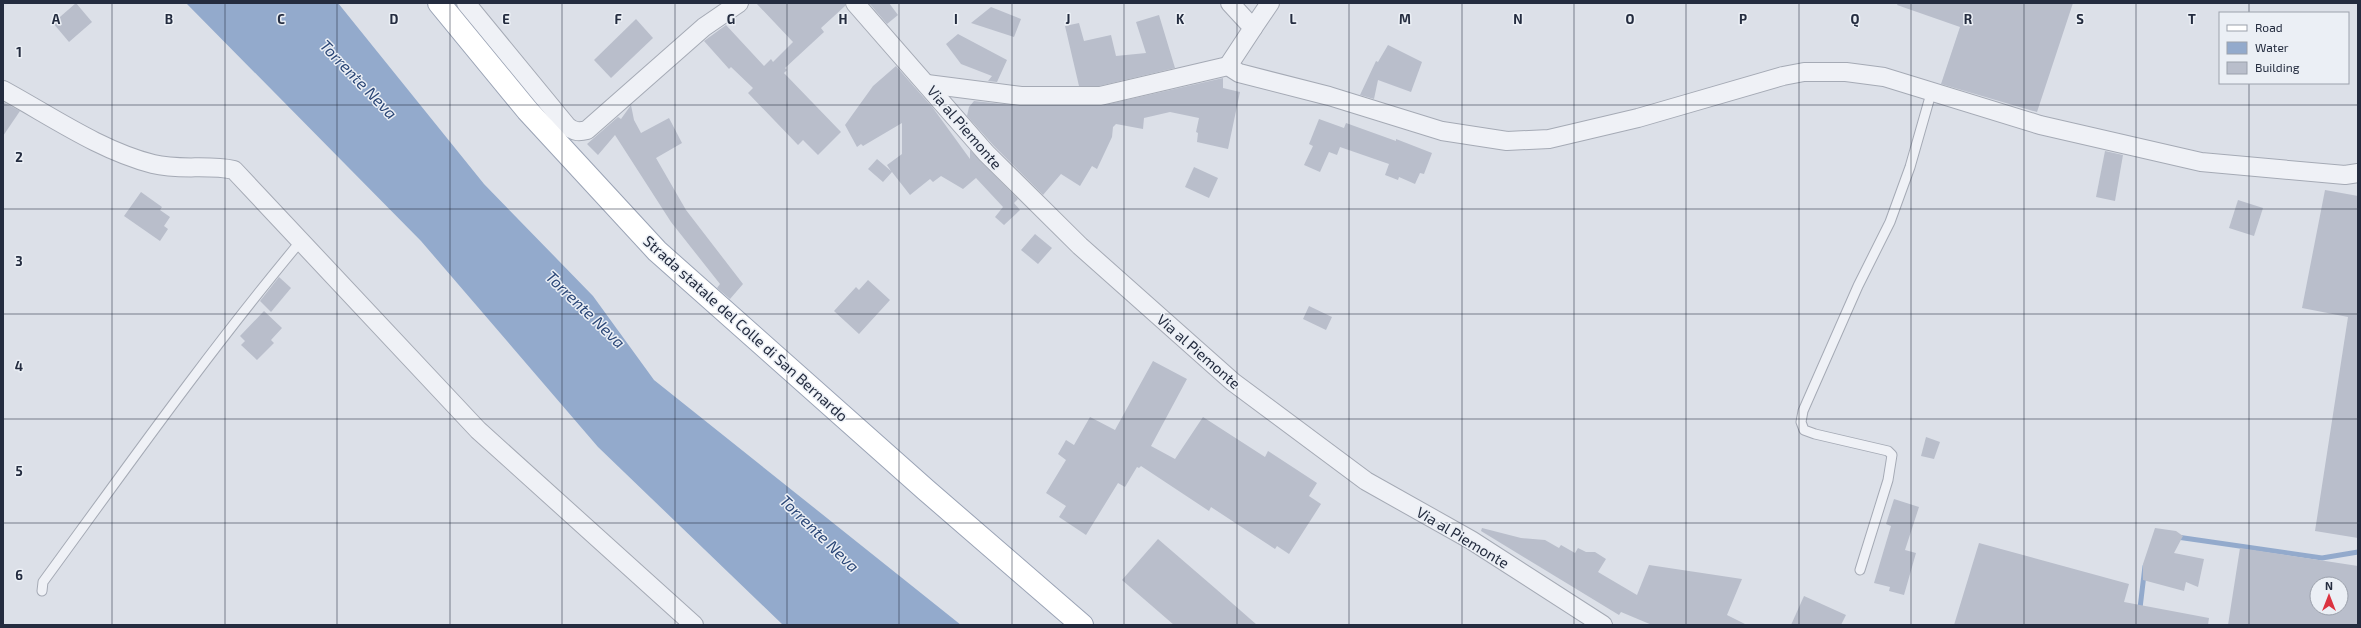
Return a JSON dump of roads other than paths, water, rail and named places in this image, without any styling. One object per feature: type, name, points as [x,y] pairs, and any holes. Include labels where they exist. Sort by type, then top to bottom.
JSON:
[{"type":"main road","name":"Strada statale del Colle di San Bernardo","points":[[439,3],[527,110],[657,251],[926,490],[1082,625]]},
{"type":"street","points":[[466,3],[567,126],[572,130],[581,132],[587,130],[704,27],[738,3]]},
{"type":"street","name":"Via al Piemonte","points":[[855,3],[927,84],[986,154],[1075,241],[1233,382],[1366,481],[1471,540],[1604,625]]},
{"type":"street","points":[[1230,3],[1253,28]]},
{"type":"street","points":[[927,84],[1020,96],[1100,96],[1228,66],[1270,3]]},
{"type":"street","points":[[1228,66],[1239,73],[1329,96],[1442,131],[1507,141],[1549,139],[1638,118],[1783,76],[1804,72],[1846,72],[1884,77],[1932,90],[2040,124],[2201,162],[2345,175],[2358,173]]},
{"type":"street","points":[[3,90],[87,137],[114,150],[153,164],[178,168],[217,166],[234,170],[478,430],[694,625]]},
{"type":"lane","points":[[1860,570],[1888,480],[1892,455],[1888,451],[1815,434],[1804,430],[1801,422],[1803,411],[1858,286],[1890,222],[1910,167],[1932,90]]},
{"type":"lane","points":[[42,591],[43,582],[130,462],[220,342],[300,242]]},
{"type":"water","name":"Torrente Neva","points":[[186,3],[338,3],[484,184],[593,296],[654,380],[961,625],[783,625],[598,447],[421,241]]},
{"type":"waterway","points":[[2177,537],[2322,558],[2358,552]]},
{"type":"waterway","points":[[2138,625],[2145,566]]}]
